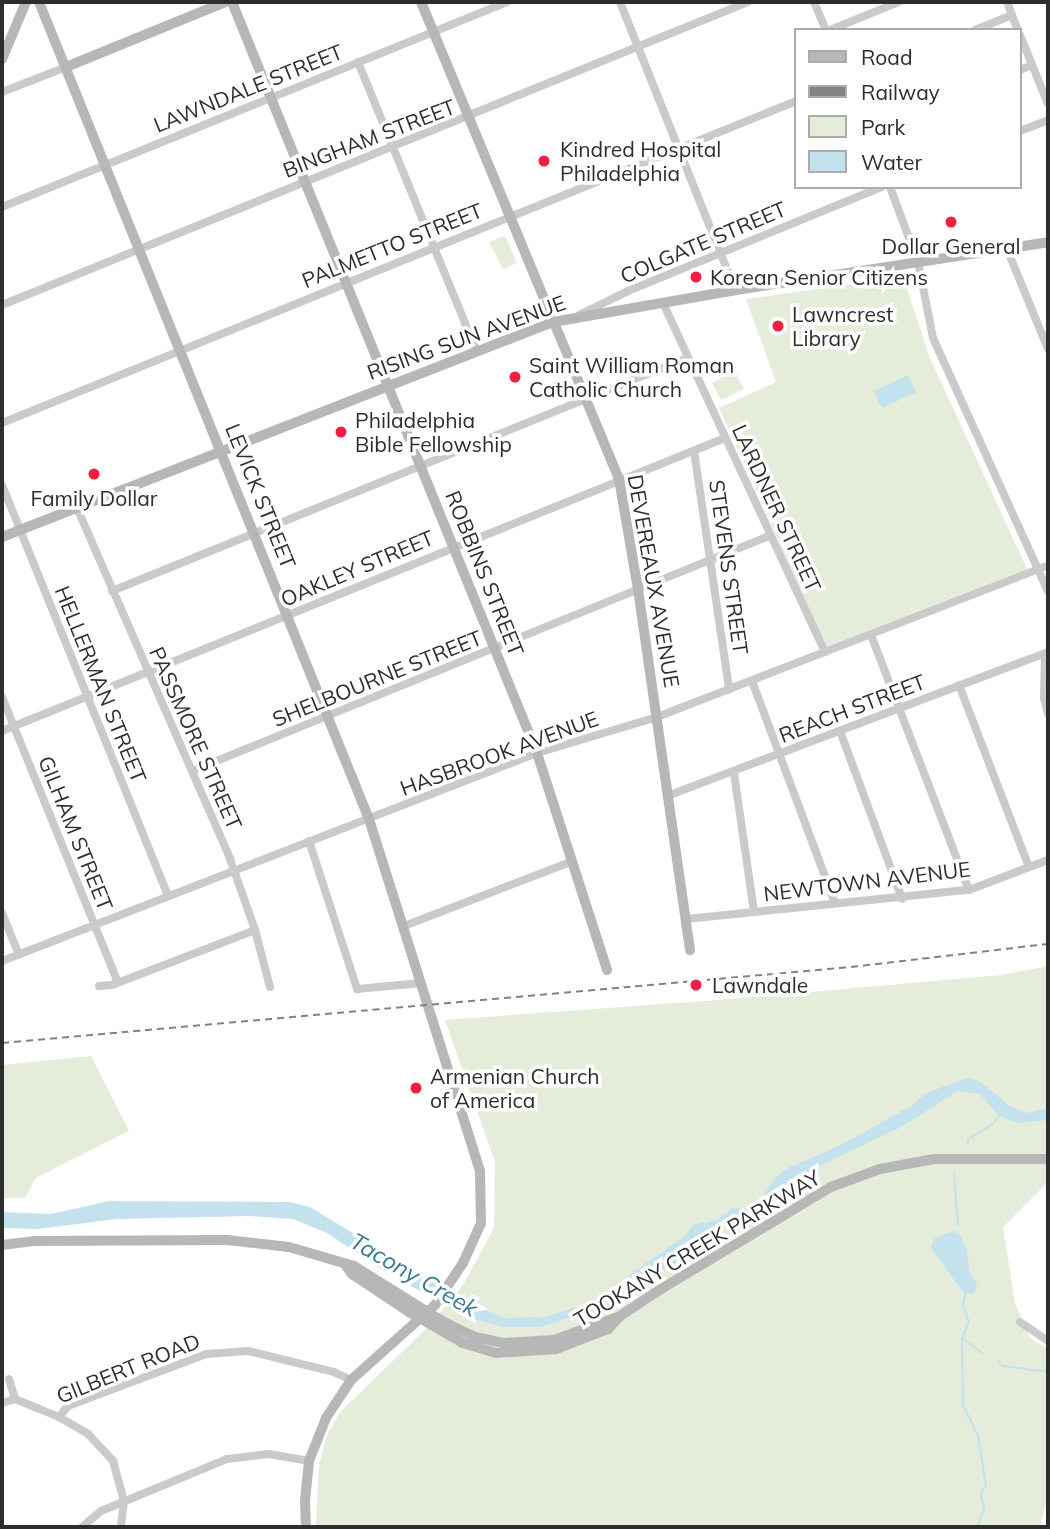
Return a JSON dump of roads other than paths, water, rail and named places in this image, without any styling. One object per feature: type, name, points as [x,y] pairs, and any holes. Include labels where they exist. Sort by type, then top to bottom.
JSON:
[{"type":"street","points":[[2,59],[26,2]]},
{"type":"street","name":"LEVICK STREET","points":[[39,2],[289,615],[369,819],[446,1066],[464,1112],[481,1179],[481,1223],[450,1283],[429,1312],[351,1380],[326,1418],[309,1461],[305,1492],[306,1527]]},
{"type":"street","points":[[2,92],[225,2]]},
{"type":"street","name":"ROBBINS STREET","points":[[232,2],[537,754],[607,970]]},
{"type":"street","name":"DEVEREAUX AVENUE","points":[[421,2],[619,479],[638,589],[690,950]]},
{"type":"street","name":"LAWNDALE STREET","points":[[2,207],[507,2]]},
{"type":"street","points":[[621,2],[735,290]]},
{"type":"street","name":"BINGHAM STREET","points":[[2,305],[393,146],[469,118],[748,2]]},
{"type":"street","points":[[814,2],[827,28]]},
{"type":"street","points":[[833,28],[899,2]]},
{"type":"street","points":[[1007,2],[1017,28]]},
{"type":"street","points":[[980,28],[1012,15]]},
{"type":"street","points":[[1022,40],[1048,104]]},
{"type":"street","points":[[358,62],[477,352]]},
{"type":"street","points":[[1022,69],[1032,65]]},
{"type":"street","name":"PALMETTO STREET","points":[[2,423],[794,102]]},
{"type":"street","points":[[1022,130],[1048,120]]},
{"type":"street","name":"COLGATE STREET","points":[[577,316],[722,252],[877,189]]},
{"type":"street","points":[[891,189],[918,262],[933,338],[1044,567],[1048,590]]},
{"type":"street","name":"RISING SUN AVENUE","points":[[2,537],[553,322],[735,290],[1048,242]]},
{"type":"street","points":[[1007,249],[1048,349]]},
{"type":"street","name":"LARDNER STREET","points":[[663,303],[825,652]]},
{"type":"street","points":[[112,591],[687,358]]},
{"type":"street","name":"OAKLEY STREET","points":[[2,731],[725,438]]},
{"type":"street","name":"STEVENS STREET","points":[[694,451],[729,689]]},
{"type":"street","name":"HELLERMAN STREET","points":[[2,485],[168,896]]},
{"type":"street","name":"PASSMORE STREET","points":[[77,508],[192,771],[233,872],[255,930],[270,987]]},
{"type":"street","name":"SHELBOURNE STREET","points":[[192,771],[769,536]]},
{"type":"street","name":"HASBROOK AVENUE","points":[[2,961],[537,754],[657,718],[1044,567]]},
{"type":"street","points":[[871,635],[969,890]]},
{"type":"street","points":[[1046,653],[1044,698],[1048,715]]},
{"type":"street","name":"REACH STREET","points":[[667,796],[734,773],[1046,653]]},
{"type":"street","points":[[752,681],[835,903]]},
{"type":"street","points":[[959,685],[1029,867]]},
{"type":"street","name":"GILHAM STREET","points":[[2,697],[118,982]]},
{"type":"street","points":[[840,731],[902,899]]},
{"type":"street","points":[[734,773],[754,912]]},
{"type":"street","points":[[309,841],[356,988],[422,983]]},
{"type":"street","name":"NEWTOWN AVENUE","points":[[686,919],[835,903],[902,899],[969,890],[1048,860]]},
{"type":"street","points":[[404,926],[571,862]]},
{"type":"street","points":[[2,913],[19,955]]},
{"type":"street","points":[[99,986],[118,982],[255,930]]},
{"type":"street","name":"TOOKANY CREEK PARKWAY","points":[[2,1245],[34,1241],[227,1240],[289,1247],[346,1266],[354,1266],[429,1312],[475,1336],[504,1343],[554,1340],[620,1316],[831,1187],[855,1178],[880,1169],[934,1159],[1048,1159]]},
{"type":"street","name":"TOOKANY CREEK PARKWAY","points":[[429,1312],[463,1343],[496,1353],[524,1353],[579,1343],[608,1329],[620,1316]]},
{"type":"street","points":[[1020,1322],[1046,1335]]},
{"type":"street","name":"GILBERT ROAD","points":[[15,1399],[58,1418],[68,1406],[206,1354],[248,1351],[334,1372],[351,1380]]},
{"type":"street","points":[[2,1403],[15,1399],[9,1379]]},
{"type":"street","points":[[58,1418],[88,1434],[103,1447],[113,1461],[124,1501],[121,1527]]},
{"type":"street","points":[[82,1527],[101,1511],[243,1455],[279,1454],[309,1461]]},
{"type":"water","points":[[908,375],[916,392],[882,408],[874,391]]},
{"type":"water","name":"Tacony Creek","points":[[967,1078],[979,1081],[1010,1106],[1026,1113],[1048,1108],[1048,1120],[1018,1123],[999,1116],[980,1094],[958,1091],[903,1126],[792,1179],[774,1193],[758,1212],[741,1218],[738,1223],[706,1230],[695,1251],[685,1257],[582,1314],[540,1327],[504,1327],[468,1318],[379,1268],[327,1233],[293,1219],[250,1216],[117,1219],[37,1229],[2,1228],[2,1212],[51,1214],[109,1201],[289,1202],[310,1207],[466,1302],[506,1318],[544,1317],[588,1304],[685,1236],[693,1225],[717,1220],[733,1208],[745,1209],[760,1201],[776,1177],[786,1169],[843,1144],[911,1106],[926,1093]]},
{"type":"water","points":[[953,1231],[960,1235],[967,1249],[969,1271],[977,1284],[975,1293],[966,1294],[959,1287],[931,1248],[934,1239]]},
{"type":"waterway","points":[[968,1144],[968,1139],[993,1124],[999,1116]]},
{"type":"waterway","points":[[954,1173],[958,1225]]},
{"type":"waterway","points":[[966,1293],[963,1304],[969,1322],[962,1338],[982,1353]]},
{"type":"waterway","points":[[962,1338],[963,1405],[978,1436],[986,1485],[981,1493],[984,1510],[977,1527]]},
{"type":"waterway","points":[[999,1362],[1003,1366],[1048,1372]]},
{"type":"railway","points":[[2,1043],[851,967],[1048,944]]},
{"type":"place","name":"Kindred Hospital Philadelphia","points":[[544,161]]},
{"type":"place","name":"Dollar General","points":[[951,222]]},
{"type":"place","name":"Korean Senior Citizens","points":[[696,277]]},
{"type":"place","name":"Lawncrest Library","points":[[778,326]]},
{"type":"place","name":"Saint William Roman Catholic Church","points":[[515,377]]},
{"type":"place","name":"Philadelphia Bible Fellowship","points":[[341,432]]},
{"type":"place","name":"Family Dollar","points":[[94,474]]},
{"type":"place","name":"Lawndale","points":[[696,985]]},
{"type":"place","name":"Armenian Church of America","points":[[416,1088]]}]
